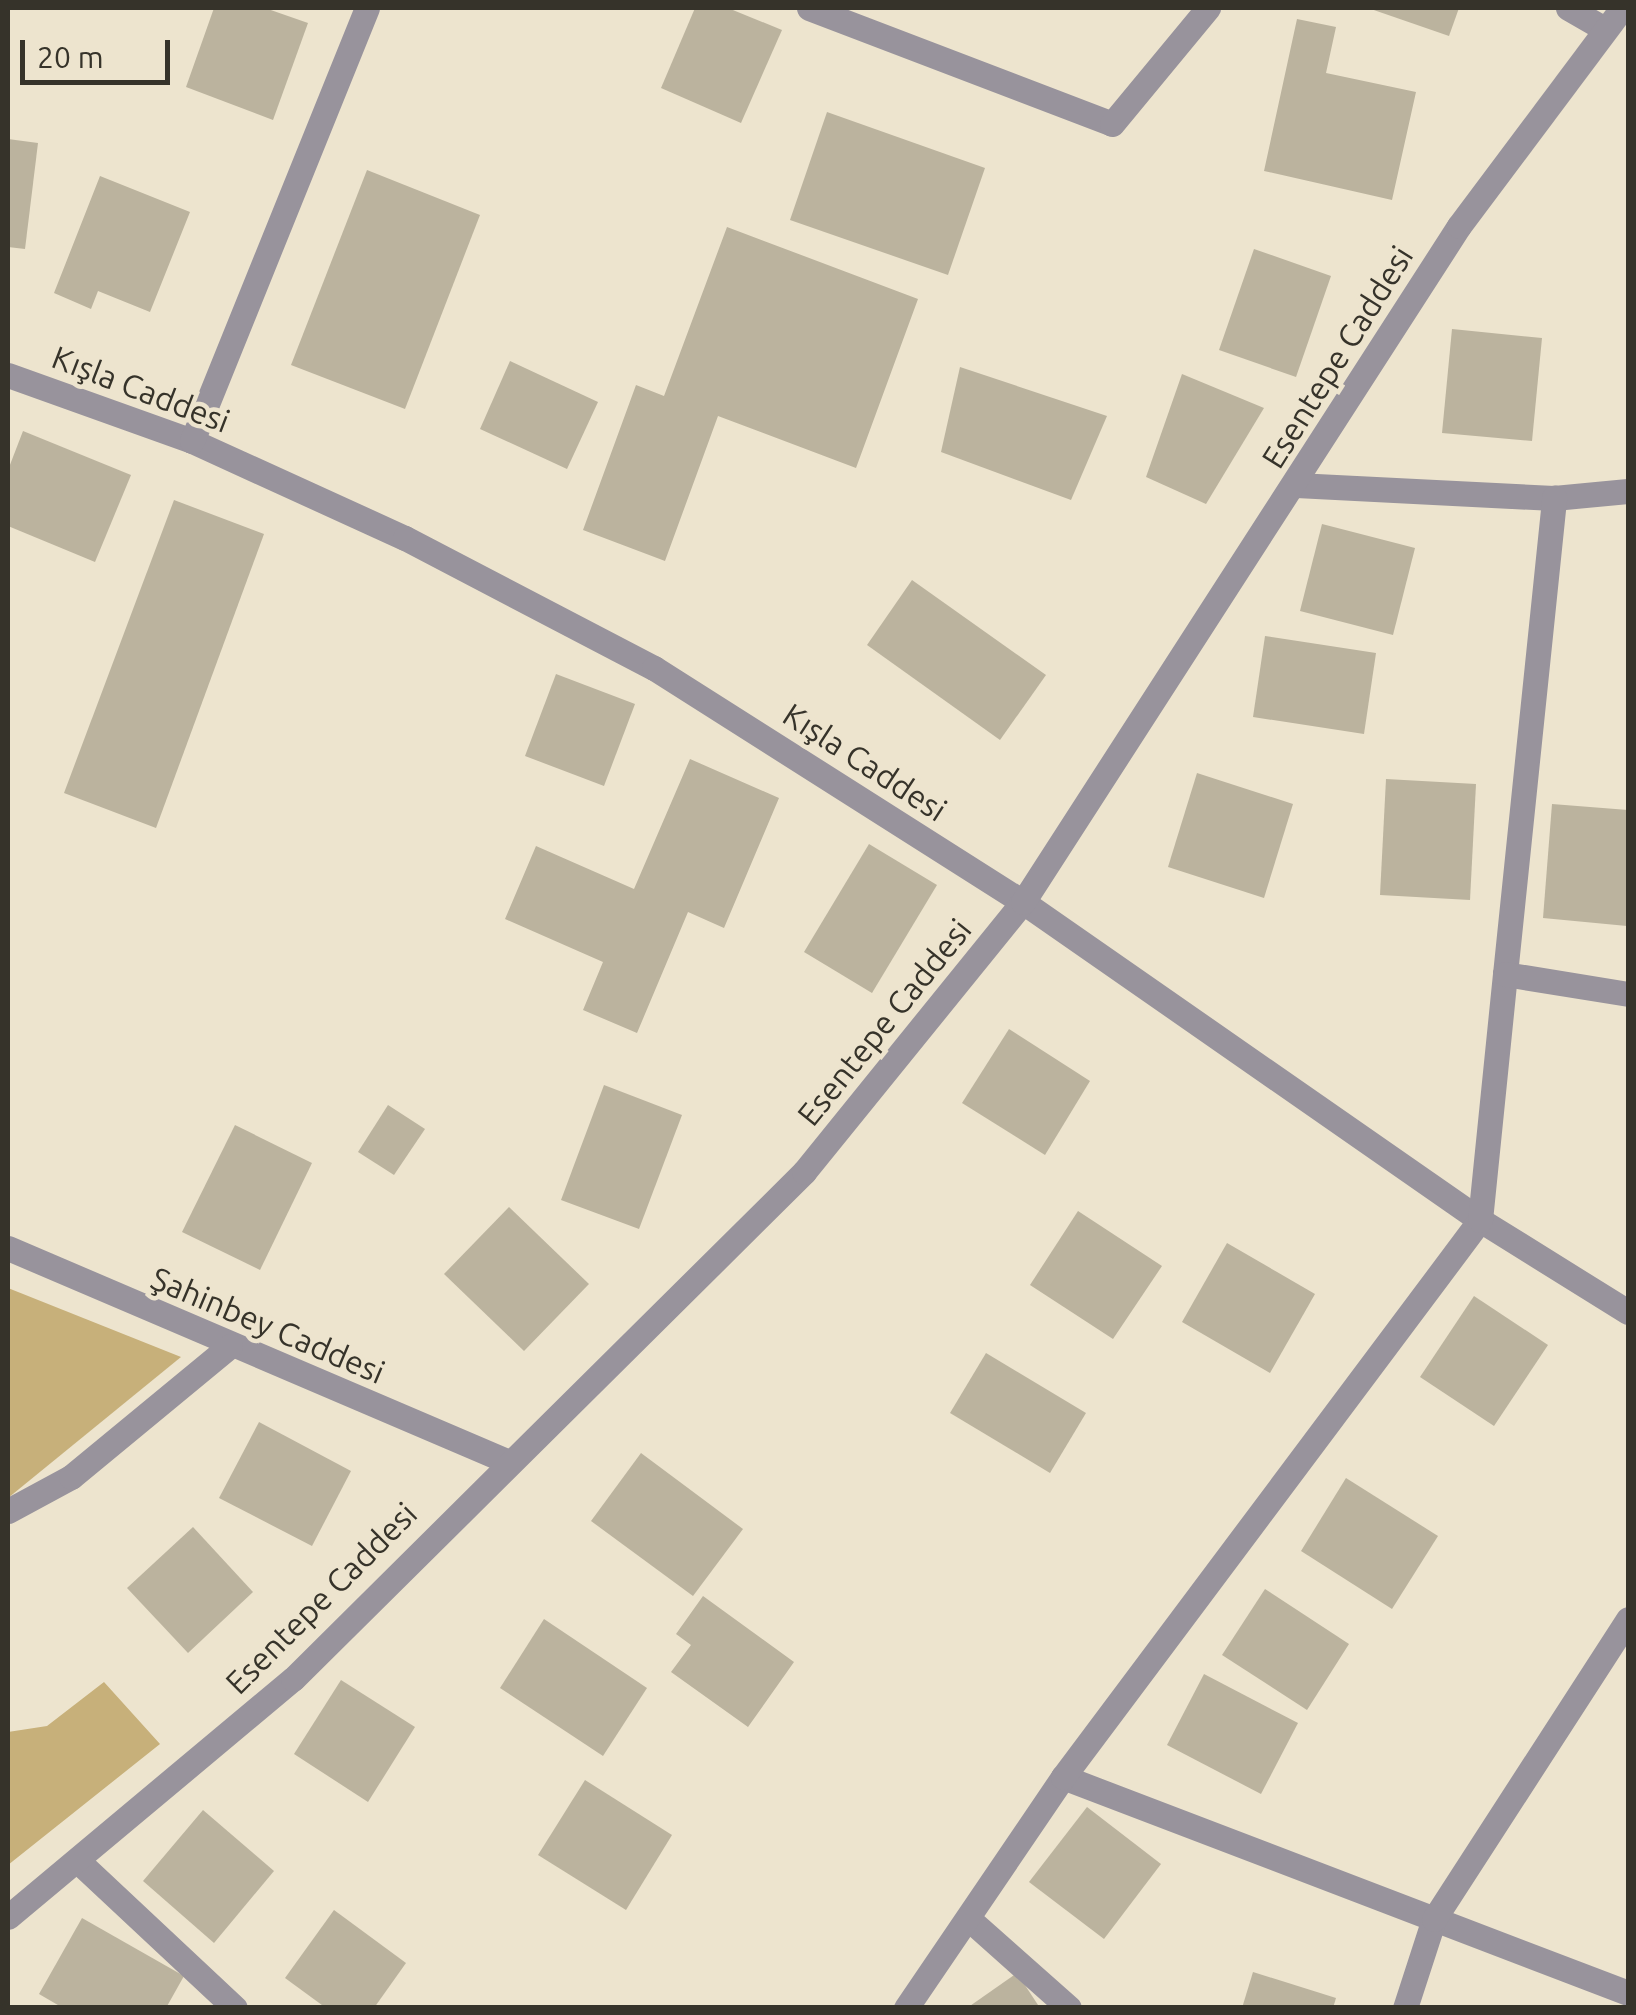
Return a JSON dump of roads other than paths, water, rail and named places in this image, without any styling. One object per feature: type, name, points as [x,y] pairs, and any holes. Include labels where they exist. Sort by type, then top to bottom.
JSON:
[{"type":"street","points":[[192,441],[367,8]]},
{"type":"street","points":[[809,8],[1112,124],[1208,8]]},
{"type":"street","points":[[1568,8],[1603,28]]},
{"type":"street","name":"Esentepe Caddesi","points":[[8,1917],[80,1863],[293,1679],[504,1460],[804,1172],[1023,902],[1459,226],[1603,28],[1622,8]]},
{"type":"street","name":"Kışla Caddesi","points":[[8,375],[192,441],[406,538],[654,668],[1023,902],[1480,1220],[1628,1312]]},
{"type":"street","points":[[1296,484],[1554,498],[1628,491]]},
{"type":"street","points":[[906,2008],[970,1920],[1062,1778],[1480,1220],[1554,498]]},
{"type":"street","points":[[1505,974],[1628,994]]},
{"type":"street","name":"Şahinbey Caddesi","points":[[8,1248],[504,1460]]},
{"type":"street","points":[[8,1511],[71,1476],[230,1346]]},
{"type":"street","points":[[1404,2008],[1434,1919],[1628,1619]]},
{"type":"street","points":[[1062,1778],[1628,1993]]},
{"type":"street","points":[[80,1863],[235,2008]]},
{"type":"street","points":[[970,1920],[1069,2008]]}]
